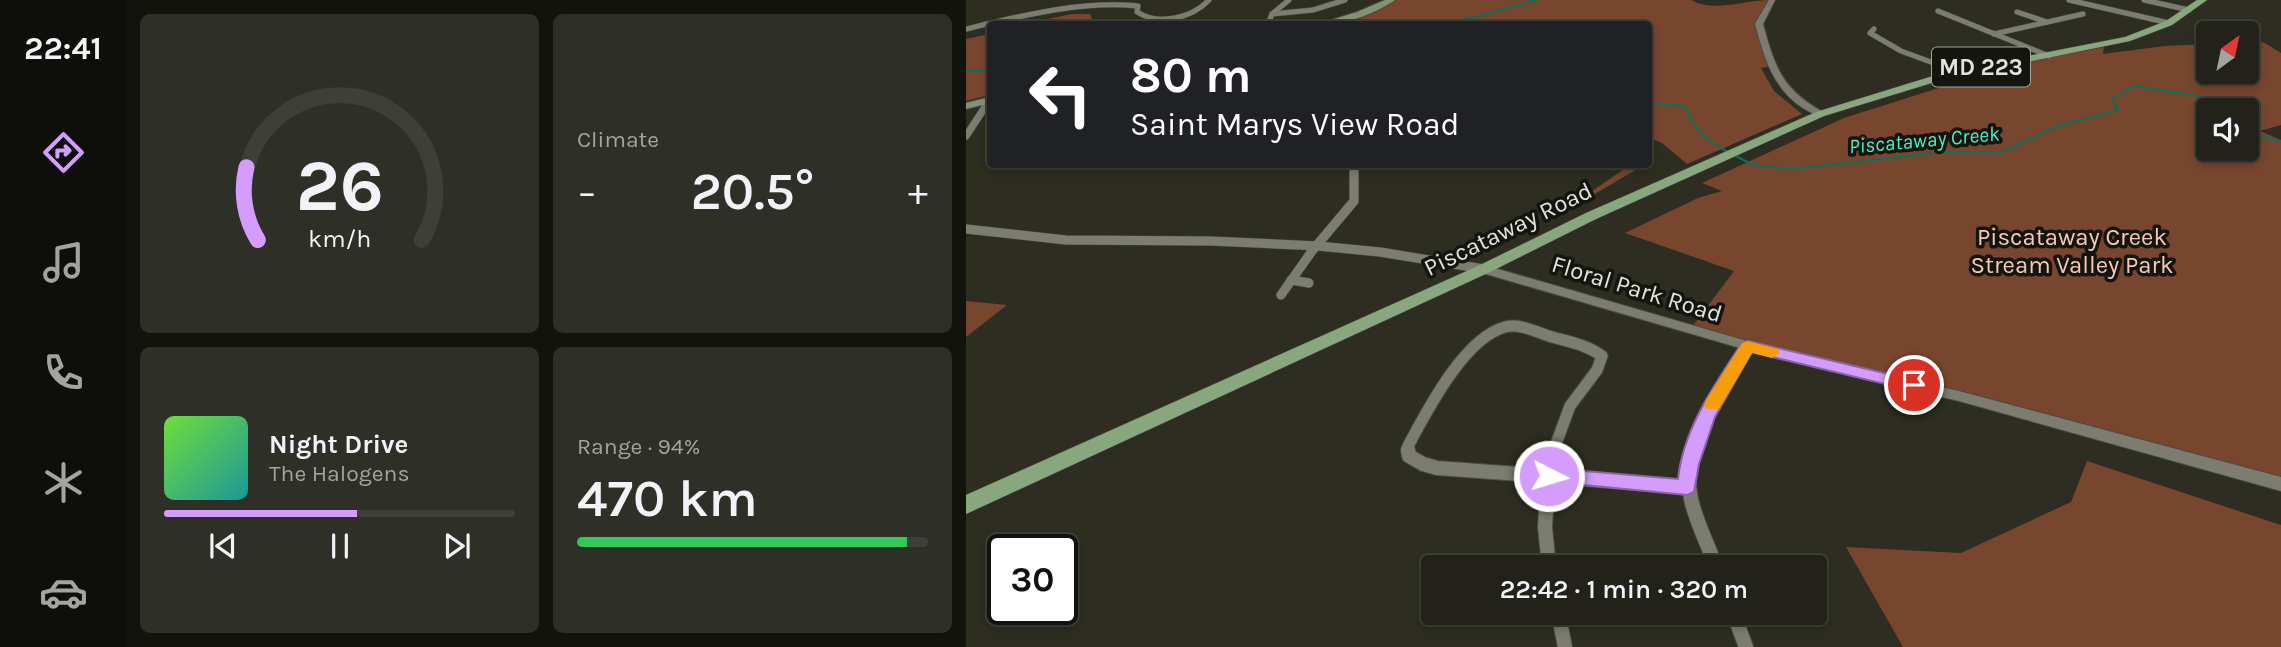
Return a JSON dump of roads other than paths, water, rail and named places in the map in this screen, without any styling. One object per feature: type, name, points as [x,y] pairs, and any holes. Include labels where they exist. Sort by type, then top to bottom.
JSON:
[{"type":"main road","points":[[1333,21],[1360,14],[1391,0]]},
{"type":"main road","name":"Piscataway Road","points":[[966,505],[1484,269],[1591,216],[1820,114],[1958,72],[2127,39],[2169,23],[2203,0]]},
{"type":"main road","points":[[966,107],[987,101]]},
{"type":"street","points":[[998,21],[1055,7],[1133,3],[1144,0]]},
{"type":"street","points":[[1133,3],[1138,6],[1139,15],[1165,18],[1195,12],[1209,0]]},
{"type":"street","points":[[1269,21],[1272,14],[1289,0]]},
{"type":"street","points":[[1272,14],[1313,10],[1345,0]]},
{"type":"street","points":[[1772,0],[1759,27],[1777,79],[1793,96],[1820,114]]},
{"type":"street","points":[[2069,0],[2169,23]]},
{"type":"street","points":[[2144,0],[2189,10]]},
{"type":"street","points":[[1938,11],[2049,56]]},
{"type":"street","points":[[2017,12],[2049,22]]},
{"type":"street","points":[[1994,34],[2083,14]]},
{"type":"street","points":[[966,29],[987,24]]},
{"type":"street","points":[[1874,29],[1870,33],[1881,40],[1923,60],[1958,72]]},
{"type":"street","points":[[966,136],[987,104]]},
{"type":"street","points":[[1281,295],[1355,198],[1353,168]]},
{"type":"street","name":"Floral Park Road","points":[[966,229],[1066,240],[1211,241],[1318,246],[1484,269],[1748,346],[1959,396],[2281,484]]},
{"type":"street","points":[[1292,280],[1309,283]]},
{"type":"street","points":[[1548,555],[1544,503],[1549,476],[1561,426],[1571,404],[1600,365],[1602,356],[1584,346],[1520,327],[1499,328],[1463,362],[1443,387],[1408,446],[1409,456],[1427,466],[1549,476],[1687,487]]},
{"type":"street","points":[[1712,555],[1687,487],[1689,464],[1705,417],[1748,346]]},
{"type":"street","points":[[1561,625],[1565,647]]},
{"type":"street","points":[[1738,625],[1746,647]]},
{"type":"waterway","points":[[1460,21],[1537,0]]},
{"type":"waterway","name":"Piscataway Creek","points":[[966,71],[987,70]]},
{"type":"waterway","name":"Piscataway Creek","points":[[1734,155],[1753,165],[1793,169],[1944,152],[2002,152],[2058,126],[2118,110],[2112,99],[2134,86],[2211,98]]},
{"type":"waterway","name":"Piscataway Creek","points":[[1652,103],[1685,106],[1702,133],[1728,152]]},
{"type":"waterway","name":"Piscataway Creek","points":[[2259,136],[2281,142]]},
{"type":"park label","name":"Piscataway Creek Stream Valley Park","points":[[2072,251]]}]
